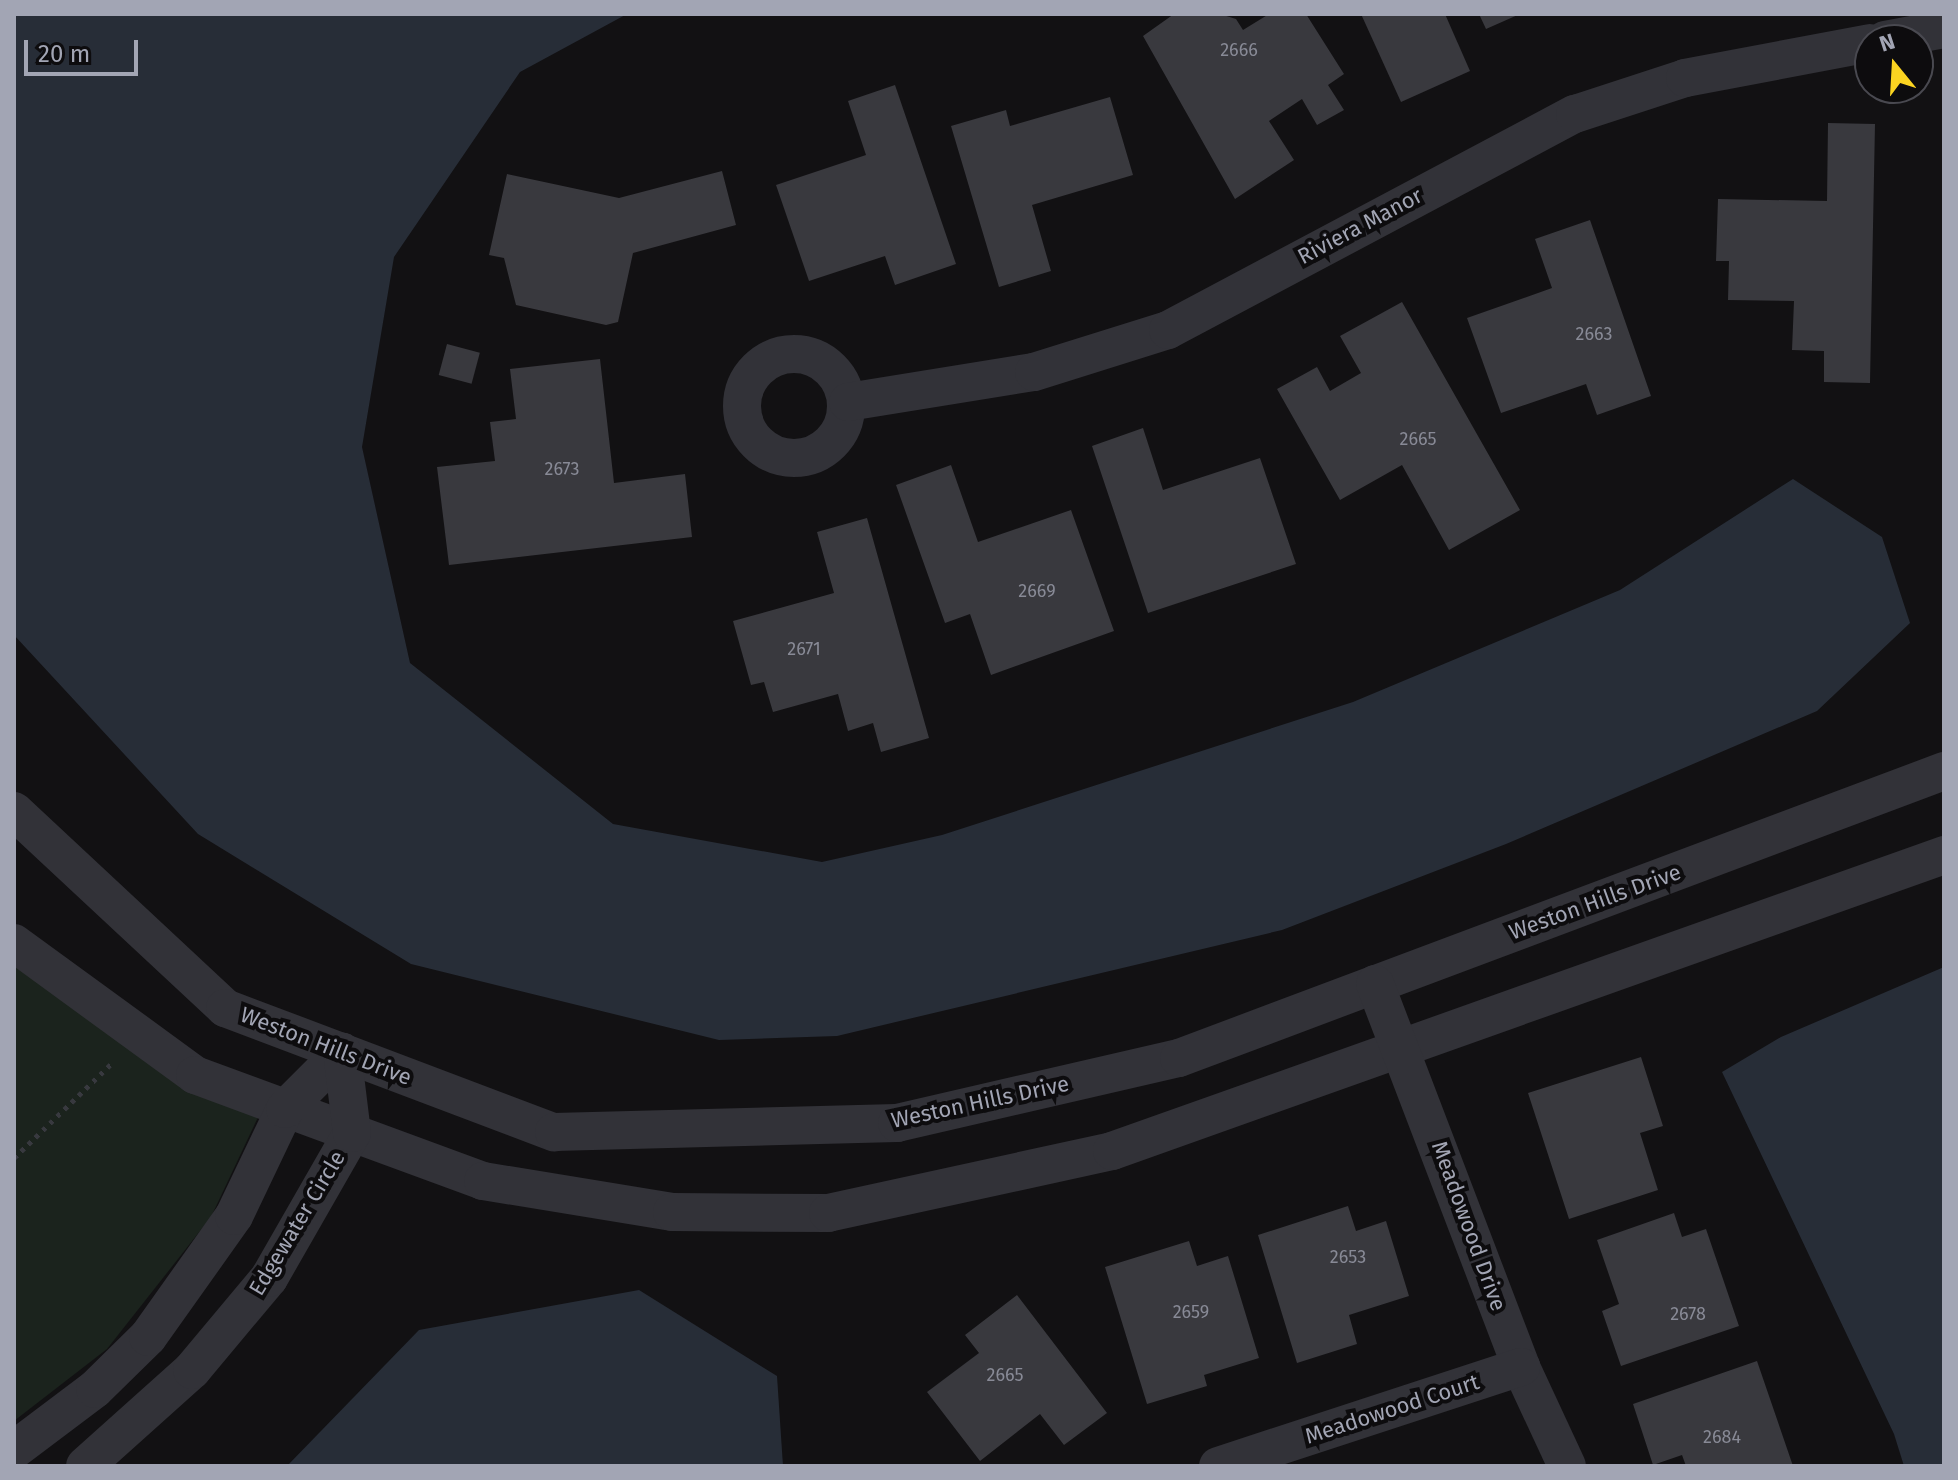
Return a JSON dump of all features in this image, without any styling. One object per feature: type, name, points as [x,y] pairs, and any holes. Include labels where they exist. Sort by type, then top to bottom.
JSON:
[{"type":"street","name":"Riviera Manor","points":[[848,402],[1034,372],[1168,330],[1575,114],[1685,78],[1854,46]]},
{"type":"street","name":"Weston Hills Drive","points":[[14,811],[225,1008],[554,1132],[897,1123],[1179,1058],[1944,771]]},
{"type":"street","points":[[14,943],[195,1075],[483,1181],[672,1212],[828,1213],[1112,1151],[1944,855]]},
{"type":"street","name":"Meadowood Drive","points":[[1375,984],[1403,1047],[1521,1367],[1567,1466]]},
{"type":"street","points":[[14,1450],[95,1389],[148,1337],[234,1216],[285,1109],[342,1052]]},
{"type":"street","name":"Edgewater Circle","points":[[85,1466],[192,1370],[269,1278],[352,1133],[342,1052]]},
{"type":"street","name":"Meadowood Court","points":[[1218,1466],[1521,1367]]},
{"type":"path","points":[[14,1158],[118,1056]]},
{"type":"shaded area","points":[[14,14],[627,14],[520,72],[394,257],[362,447],[410,663],[613,824],[822,862],[942,835],[1353,702],[1620,590],[1793,479],[1882,537],[1910,623],[1817,711],[1506,844],[1282,930],[837,1036],[719,1040],[411,964],[198,834],[14,635]]},
{"type":"shaded area","points":[[14,953],[260,1113],[211,1217],[107,1349],[14,1421]]},
{"type":"shaded area","points":[[1944,967],[1944,1466],[1904,1466],[1894,1434],[1722,1072],[1781,1037]]},
{"type":"shaded area","points":[[639,1290],[777,1376],[783,1466],[287,1466],[419,1330]]},
{"type":"building","points":[[1174,14],[1220,14],[1236,19],[1243,30],[1269,14],[1306,14],[1344,74],[1328,85],[1344,110],[1317,125],[1302,99],[1269,121],[1294,160],[1235,199],[1143,36]]},
{"type":"building","points":[[1361,14],[1445,14],[1470,71],[1401,102]]},
{"type":"building","points":[[1479,14],[1520,14],[1486,29]]},
{"type":"building","points":[[895,85],[956,264],[895,285],[885,256],[809,281],[776,185],[866,155],[848,101]]},
{"type":"building","points":[[1110,97],[1133,175],[1032,205],[1051,271],[999,287],[951,126],[1006,110],[1010,126]]},
{"type":"building","points":[[1828,123],[1875,124],[1870,383],[1824,382],[1824,351],[1792,350],[1794,301],[1728,300],[1729,261],[1716,261],[1718,199],[1827,201]]},
{"type":"building","points":[[722,171],[736,225],[633,253],[618,322],[606,325],[516,305],[504,258],[489,255],[507,174],[619,198]]},
{"type":"building","points":[[1590,220],[1651,396],[1597,415],[1586,384],[1501,413],[1467,318],[1552,288],[1535,239]]},
{"type":"building","points":[[1402,302],[1520,510],[1449,550],[1402,465],[1340,500],[1277,389],[1317,367],[1330,391],[1361,373],[1340,336]]},
{"type":"building","points":[[447,344],[480,353],[472,384],[439,375]]},
{"type":"building","points":[[600,359],[614,483],[685,474],[692,537],[449,565],[437,467],[495,461],[490,422],[516,419],[510,369]]},
{"type":"building","points":[[1143,428],[1163,490],[1260,458],[1296,564],[1148,613],[1092,446]]},
{"type":"building","points":[[951,465],[978,542],[1071,510],[1114,631],[991,675],[970,614],[945,623],[896,485]]},
{"type":"building","points":[[867,518],[929,738],[881,752],[873,723],[848,731],[838,694],[773,712],[764,682],[751,685],[733,621],[834,593],[817,532]]},
{"type":"building","points":[[1641,1057],[1663,1126],[1640,1133],[1658,1190],[1569,1219],[1528,1093]]},
{"type":"building","points":[[1348,1206],[1356,1231],[1386,1221],[1409,1296],[1349,1315],[1357,1344],[1297,1363],[1258,1235]]},
{"type":"building","points":[[1674,1213],[1682,1237],[1706,1229],[1739,1326],[1621,1366],[1602,1311],[1619,1304],[1597,1240]]},
{"type":"building","points":[[1189,1241],[1197,1266],[1228,1256],[1259,1358],[1204,1375],[1207,1386],[1147,1404],[1105,1267]]},
{"type":"building","points":[[1017,1295],[1107,1413],[1064,1445],[1040,1414],[980,1461],[927,1392],[979,1353],[965,1335]]},
{"type":"building","points":[[1757,1361],[1793,1466],[1686,1466],[1682,1455],[1653,1465],[1633,1404]]}]
